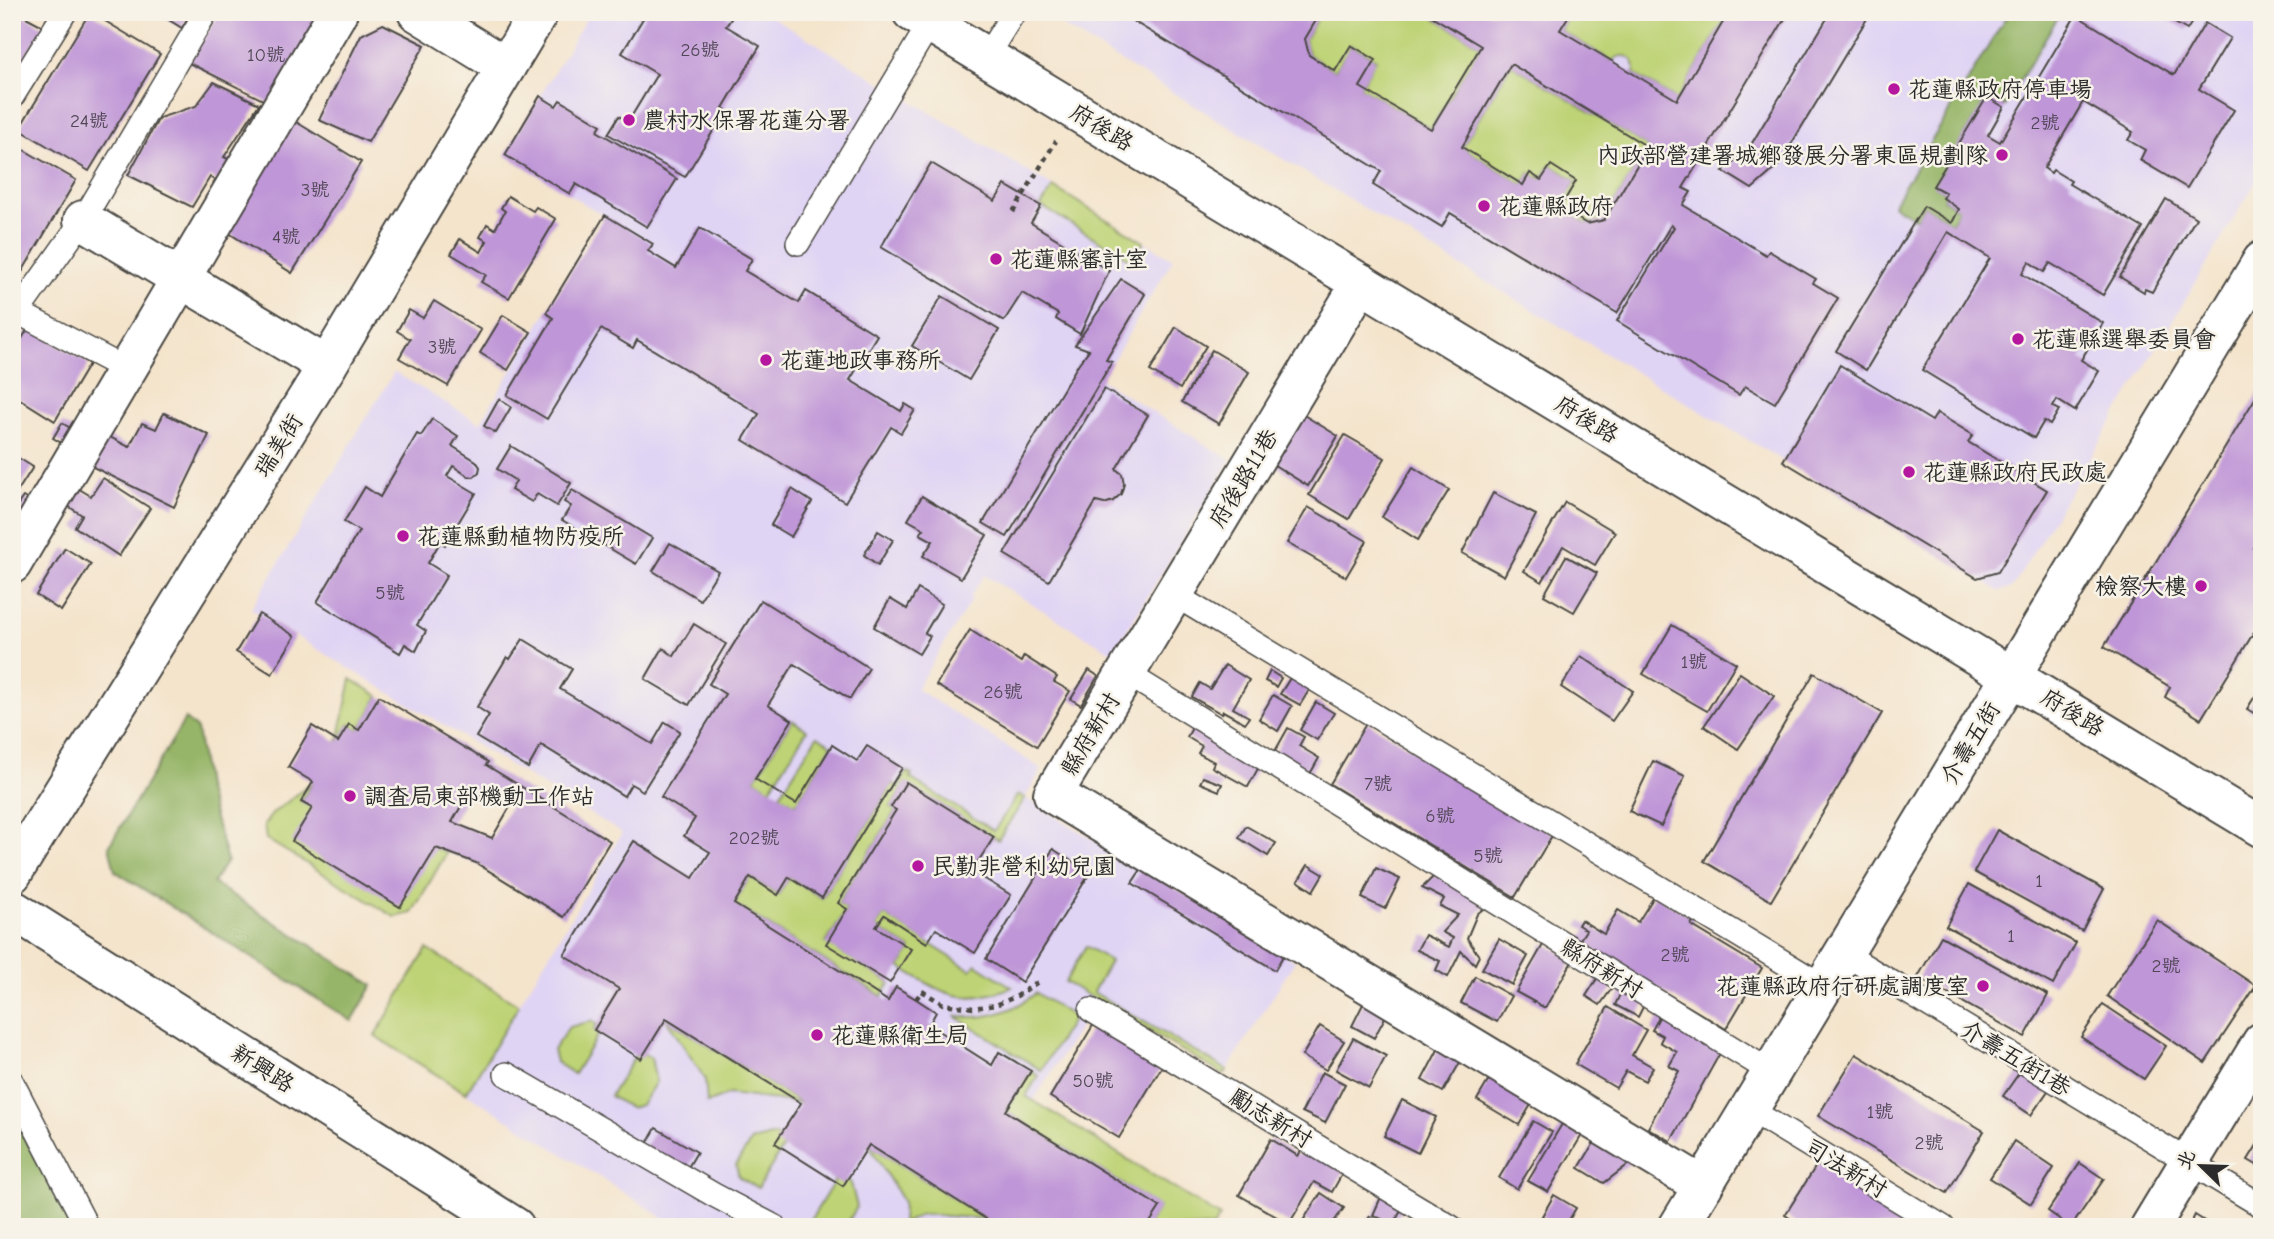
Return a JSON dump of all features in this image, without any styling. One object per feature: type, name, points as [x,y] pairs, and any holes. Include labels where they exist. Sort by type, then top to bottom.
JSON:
[{"type":"street","points":[[12,564],[338,12]]},
{"type":"street","points":[[417,12],[506,67]]},
{"type":"street","name":"瑞美街","points":[[12,874],[327,366],[539,12]]},
{"type":"street","name":"府後路","points":[[921,18],[2262,828]]},
{"type":"street","points":[[83,220],[327,366]]},
{"type":"street","name":"介壽五街","points":[[1678,1227],[2262,261]]},
{"type":"street","name":"府後路11巷","points":[[1126,673],[1361,283]]},
{"type":"street","name":"縣府新村","points":[[1126,673],[1053,794],[1703,1186]]},
{"type":"street","name":"新興路","points":[[12,909],[515,1227]]},
{"type":"street","points":[[2150,1227],[2260,1051]]},
{"type":"lane","points":[[12,97],[65,12]]},
{"type":"lane","points":[[127,370],[14,314],[83,220],[206,12]]},
{"type":"lane","points":[[986,57],[1014,12]]},
{"type":"lane","points":[[798,243],[921,18]]},
{"type":"lane","points":[[1173,594],[1823,986]]},
{"type":"lane","name":"縣府新村","points":[[1126,673],[1771,1072]]},
{"type":"lane","name":"介壽五街1巷","points":[[1843,953],[2189,1163]]},
{"type":"lane","name":"勵志新村","points":[[1091,1010],[1451,1227]]},
{"type":"lane","points":[[506,1074],[774,1227]]},
{"type":"lane","points":[[12,1082],[87,1227]]},
{"type":"lane","name":"司法新村","points":[[1749,1109],[1943,1227]]},
{"type":"lane","points":[[2189,1163],[2262,1206]]},
{"type":"path","points":[[1013,212],[1035,176]]},
{"type":"path","points":[[916,999],[922,991],[943,1004],[973,1008],[996,1005],[1017,996],[1041,980]]},
{"type":"shaded area","points":[[590,12],[764,12],[1173,259],[1101,380],[1231,460],[1113,653],[984,575],[916,689],[1042,769],[1025,798],[1295,961],[1224,1075],[1096,1001],[1034,1100],[1220,1217],[1213,1227],[678,1227],[466,1093],[622,833],[251,609],[394,372],[480,423],[604,216],[505,155]]},
{"type":"shaded area","name":"花蓮縣政府","points":[[1039,12],[2262,12],[2262,172],[2012,588],[1999,591]]},
{"type":"green space","points":[[1321,12],[1425,12],[1481,46],[1431,129],[1360,87],[1376,59],[1351,45],[1335,71],[1309,55],[1305,39]]},
{"type":"green space","points":[[1571,12],[1717,12],[1724,21],[1677,100],[1634,74],[1634,64],[1629,57],[1621,56],[1612,61],[1560,30]]},
{"type":"green space","points":[[2009,12],[2061,12],[2004,107],[1987,98],[1934,186],[1946,193],[1943,199],[1959,209],[1951,223],[1924,206],[1916,219],[1893,205]]},
{"type":"green space","points":[[1511,64],[1648,147],[1604,220],[1587,224],[1560,208],[1576,181],[1551,165],[1541,180],[1530,173],[1523,185],[1462,147]]},
{"type":"green space","points":[[1053,187],[1144,242],[1133,261],[1041,206]]},
{"type":"green space","points":[[351,679],[379,696],[359,730],[349,724],[338,742]]},
{"type":"green space","points":[[185,719],[197,729],[206,787],[227,861],[213,883],[373,985],[352,1021],[115,871],[109,846]]},
{"type":"green space","points":[[792,720],[807,730],[770,789],[755,779]]},
{"type":"green space","points":[[817,736],[832,745],[796,804],[780,795]]},
{"type":"green space","points":[[907,772],[912,774],[910,778],[994,831],[1018,794],[1025,798],[998,840],[906,783],[891,807],[896,810],[838,903],[847,909],[826,943],[890,983],[882,996],[734,904],[750,877],[778,895],[789,877],[822,898],[893,783],[898,786]]},
{"type":"green space","points":[[313,782],[301,801],[312,808],[447,852],[412,913],[395,917],[266,839],[264,825],[273,813]]},
{"type":"green space","points":[[884,915],[971,970],[976,964],[1012,987],[995,993],[966,997],[953,995],[929,984],[900,967],[911,949],[876,927]]},
{"type":"green space","points":[[1086,946],[1110,961],[1093,992],[1227,1070],[1224,1075],[1065,982]]},
{"type":"green space","points":[[427,949],[519,1005],[466,1093],[375,1036]]},
{"type":"green space","points":[[1036,993],[1074,1017],[1041,1070],[955,1016],[998,1014],[1018,1006]]},
{"type":"green space","points":[[666,1019],[801,1103],[729,1094],[707,1103],[705,1079]]},
{"type":"green space","points":[[592,1021],[597,1025],[594,1030],[599,1033],[574,1074],[556,1062],[553,1050],[569,1027]]},
{"type":"green space","points":[[644,1054],[651,1058],[656,1082],[641,1105],[630,1108],[610,1096],[636,1055]]},
{"type":"green space","points":[[1031,1071],[1038,1076],[1026,1096],[1220,1217],[1213,1227],[1147,1227],[1159,1207],[1006,1111]]},
{"type":"green space","points":[[17,1123],[72,1227],[12,1227],[12,1138]]},
{"type":"green space","points":[[775,1135],[783,1147],[758,1188],[739,1177],[736,1165],[751,1141]]},
{"type":"green space","points":[[869,1145],[986,1219],[922,1214],[902,1224],[903,1202]]},
{"type":"green space","points":[[835,1180],[847,1180],[851,1183],[857,1207],[845,1227],[819,1227],[810,1221]]},
{"type":"building","points":[[12,12],[29,12],[26,17],[45,27],[18,67],[12,64]]},
{"type":"building","points":[[90,12],[160,54],[89,171],[19,129]]},
{"type":"building","points":[[156,12],[191,12],[182,28]]},
{"type":"building","points":[[220,12],[325,12],[271,104],[189,63]]},
{"type":"building","points":[[647,12],[720,12],[731,19],[726,26],[760,46],[723,108],[726,110],[685,177],[608,134],[619,116],[628,122],[657,74],[622,53]]},
{"type":"building","name":"花蓮縣政府","points":[[1118,12],[1321,12],[1305,39],[1309,55],[1335,71],[1351,45],[1376,60],[1360,87],[1431,129],[1481,46],[1425,12],[1571,12],[1560,30],[1677,100],[1729,12],[1789,12],[1683,188],[1691,192],[1683,205],[1766,255],[1769,251],[1816,279],[1813,283],[1838,298],[1775,403],[1745,386],[1739,395],[1617,321],[1674,227],[1671,225],[1617,313],[1450,213],[1442,227],[1373,185],[1381,171]],"holes":[[[1511,64],[1648,147],[1604,220],[1587,224],[1560,208],[1576,181],[1551,165],[1541,180],[1530,173],[1523,185],[1462,147]]]},
{"type":"building","points":[[1831,12],[1871,12],[1778,166],[1752,189],[1723,171],[1749,148]]},
{"type":"building","points":[[2156,12],[2198,12],[2187,30]]},
{"type":"building","points":[[2076,15],[2174,75],[2205,23],[2230,38],[2199,89],[2234,110],[2187,188],[2140,160],[2145,150],[2128,140],[2133,132],[2083,102],[2044,168],[2051,173],[2053,170],[2071,181],[2069,184],[2143,228],[2103,295],[2050,263],[2044,272],[2029,262],[2022,274],[2103,323],[2081,360],[2099,371],[2075,411],[2057,400],[2053,407],[2059,410],[2050,425],[2044,421],[2034,438],[1922,370],[1990,258],[1948,232],[1866,370],[1836,351],[1924,206],[1952,223],[1959,209],[1943,198],[1946,193],[1933,186],[1987,97],[2004,107],[1988,135],[2000,142]]},
{"type":"building","points":[[383,24],[425,45],[368,142],[319,120],[361,35]]},
{"type":"building","points":[[214,82],[259,104],[224,157],[237,163],[227,187],[210,177],[192,207],[128,175],[159,118],[196,106]]},
{"type":"building","points":[[540,96],[556,106],[560,100],[601,125],[597,131],[677,179],[647,227],[576,184],[570,194],[505,155]]},
{"type":"building","points":[[293,120],[361,162],[292,273],[224,230]]},
{"type":"building","points":[[12,143],[76,180],[12,289]]},
{"type":"building","name":"花蓮縣審計室","points":[[931,163],[995,201],[1005,185],[1041,206],[1031,223],[1109,271],[1080,334],[1056,319],[1058,314],[1022,293],[1004,321],[881,247]]},
{"type":"building","points":[[508,196],[533,211],[536,207],[556,219],[509,298],[481,282],[486,275],[451,254],[460,239],[481,252],[487,241],[480,237],[487,224],[495,229],[505,211],[501,208]]},
{"type":"building","points":[[2166,199],[2196,218],[2152,292],[2145,289],[2144,292],[2120,277]]},
{"type":"building","name":"花蓮地政事務所","points":[[605,215],[653,244],[648,251],[676,268],[700,228],[752,259],[745,271],[799,303],[806,291],[877,335],[850,380],[901,411],[905,404],[915,410],[901,433],[891,427],[845,502],[743,440],[759,414],[637,340],[633,348],[601,329],[547,419],[507,395],[553,318],[546,313]]},
{"type":"building","points":[[1121,279],[1145,294],[1106,360],[1112,362],[1007,537],[983,523],[1089,350],[1075,345]]},
{"type":"building","points":[[942,296],[999,330],[969,380],[912,346]]},
{"type":"building","points":[[434,301],[481,330],[448,386],[399,358],[410,339],[397,331],[409,310],[423,318]]},
{"type":"building","points":[[503,315],[531,332],[508,370],[480,353]]},
{"type":"building","points":[[29,327],[89,364],[55,421],[12,394],[12,355]]},
{"type":"building","points":[[1176,327],[1206,346],[1180,389],[1150,371]]},
{"type":"building","points":[[1212,350],[1249,372],[1219,424],[1182,402]]},
{"type":"building","name":"花蓮縣政府民政處","points":[[1840,365],[1932,421],[1937,413],[1973,435],[1968,442],[2047,490],[1998,572],[1977,578],[1783,461]]},
{"type":"building","name":"檢察大樓","points":[[2262,387],[2262,536],[2254,548],[2262,553],[2262,619],[2201,719],[2165,697],[2170,687],[2104,647]]},
{"type":"building","points":[[1104,389],[1148,415],[1116,469],[1122,474],[1124,484],[1121,494],[1104,504],[1096,502],[1049,581],[1004,554]]},
{"type":"building","points":[[499,399],[511,407],[496,433],[484,426]]},
{"type":"building","points":[[164,413],[209,435],[174,507],[89,465],[104,434],[129,447],[142,423],[156,429]]},
{"type":"building","points":[[1302,414],[1338,436],[1308,486],[1271,463]]},
{"type":"building","name":"花蓮縣動植物防疫所","points":[[432,419],[458,436],[452,446],[476,461],[480,467],[474,477],[453,466],[447,476],[476,493],[445,545],[440,542],[428,563],[447,575],[417,625],[426,631],[416,651],[405,644],[400,653],[317,602],[359,531],[344,522],[365,487],[380,497],[417,434],[421,436]]},
{"type":"building","points":[[62,423],[77,432],[68,447],[53,438]]},
{"type":"building","points":[[1345,435],[1385,458],[1349,519],[1309,495]]},
{"type":"building","points":[[511,446],[571,483],[557,506],[537,494],[532,502],[511,490],[516,481],[497,469]]},
{"type":"building","points":[[12,454],[33,467],[12,500]]},
{"type":"building","points":[[1413,467],[1449,490],[1418,540],[1382,517]]},
{"type":"building","points":[[103,478],[150,508],[119,556],[75,527],[82,515],[63,503],[74,486],[91,496]]},
{"type":"building","points":[[792,489],[812,502],[791,537],[771,525]]},
{"type":"building","points":[[572,490],[652,538],[636,564],[562,520],[571,506],[564,502]]},
{"type":"building","points":[[1493,493],[1536,515],[1504,576],[1462,553]]},
{"type":"building","points":[[922,496],[987,535],[961,578],[923,556],[933,541],[920,534],[924,529],[908,520]]},
{"type":"building","points":[[23,497],[37,505],[24,525],[12,517]]},
{"type":"building","points":[[1565,502],[1615,532],[1595,565],[1563,546],[1542,582],[1524,571]]},
{"type":"building","points":[[1308,507],[1367,541],[1346,577],[1287,543]]},
{"type":"building","points":[[878,531],[893,540],[878,565],[864,555]]},
{"type":"building","points":[[670,543],[718,571],[700,600],[653,571]]},
{"type":"building","points":[[65,548],[91,564],[61,611],[36,595]]},
{"type":"building","points":[[1566,556],[1597,573],[1574,612],[1544,595]]},
{"type":"building","points":[[918,589],[942,604],[925,633],[930,636],[919,654],[874,627],[890,599],[907,609]]},
{"type":"building","name":"花蓮縣衛生局","points":[[761,600],[869,668],[850,699],[794,664],[768,705],[792,720],[755,779],[796,804],[832,745],[857,761],[867,746],[902,768],[822,898],[789,877],[778,895],[750,877],[734,904],[888,1001],[896,987],[916,999],[936,1012],[929,1025],[992,1065],[999,1052],[1031,1071],[1006,1111],[1160,1207],[1147,1227],[982,1227],[986,1219],[869,1145],[843,1186],[775,1143],[801,1103],[666,1019],[641,1059],[594,1030],[619,989],[564,955],[634,841],[693,878],[710,852],[684,836],[695,818],[661,797],[725,694],[709,684]]},
{"type":"building","points":[[259,614],[295,636],[272,674],[236,652]]},
{"type":"building","points":[[694,624],[726,644],[689,705],[645,679],[663,648],[674,656]]},
{"type":"building","points":[[1672,625],[1736,663],[1707,711],[1643,674]]},
{"type":"building","points":[[970,630],[1021,662],[1024,656],[1057,677],[1054,682],[1070,691],[1037,746],[936,685]]},
{"type":"building","points":[[523,639],[572,669],[560,689],[652,744],[665,722],[680,731],[643,791],[631,784],[624,796],[541,745],[528,768],[476,737],[489,715],[477,707],[507,657],[510,659]]},
{"type":"building","points":[[1581,656],[1633,691],[1612,721],[1561,687]]},
{"type":"building","points":[[1225,665],[1249,680],[1233,708],[1249,717],[1245,723],[1192,697],[1200,683],[1210,689]]},
{"type":"building","points":[[1089,670],[1098,676],[1081,705],[1071,699]]},
{"type":"building","points":[[1270,671],[1281,678],[1276,687],[1265,681]]},
{"type":"building","points":[[1740,673],[1774,696],[1738,749],[1704,726]]},
{"type":"building","points":[[1814,673],[1882,713],[1771,901],[1704,861]]},
{"type":"building","points":[[1292,675],[1311,687],[1300,705],[1280,694]]},
{"type":"building","points":[[2262,685],[2262,718],[2247,709]]},
{"type":"building","points":[[1273,695],[1292,706],[1278,731],[1259,719]]},
{"type":"building","name":"調查局東部機動工作站","points":[[379,696],[610,841],[564,917],[476,863],[436,848],[400,907],[292,841],[312,808],[301,802],[313,782],[288,767],[312,726],[338,742],[349,724],[359,730]],"holes":[[[471,789],[482,796],[485,790],[511,805],[492,838],[452,822]]]},
{"type":"building","points":[[1316,702],[1334,713],[1317,740],[1300,730]]},
{"type":"building","points":[[1367,722],[1553,834],[1515,897],[1330,784]]},
{"type":"building","points":[[1193,726],[1261,763],[1248,787],[1212,767],[1214,762],[1198,753],[1202,746],[1187,737]]},
{"type":"building","points":[[1288,728],[1304,737],[1299,746],[1319,758],[1310,774],[1274,753]]},
{"type":"building","points":[[1653,761],[1685,776],[1661,826],[1629,811]]},
{"type":"building","points":[[1203,777],[1222,784],[1219,791],[1200,783]]},
{"type":"building","name":"民勤非營利幼兒園","points":[[906,782],[994,837],[972,871],[1011,895],[975,953],[936,929],[927,943],[884,915],[876,927],[911,949],[890,983],[826,944],[847,909],[838,903],[896,810],[891,807]]},
{"type":"building","points":[[1246,826],[1276,843],[1268,856],[1239,838]]},
{"type":"building","points":[[1997,830],[2104,889],[2082,931],[1974,872]]},
{"type":"building","points":[[1053,849],[1090,873],[1022,982],[986,959]]},
{"type":"building","points":[[1308,865],[1323,874],[1313,891],[1298,881]]},
{"type":"building","points":[[1142,868],[1284,954],[1275,970],[1132,883]]},
{"type":"building","points":[[1376,868],[1400,879],[1385,909],[1362,898]]},
{"type":"building","points":[[1435,875],[1488,905],[1477,914],[1467,938],[1479,956],[1475,964],[1461,951],[1448,977],[1436,970],[1440,961],[1417,950],[1425,935],[1449,947],[1453,938],[1442,932],[1458,915],[1440,906],[1444,899],[1422,888]]},
{"type":"building","name":"花蓮縣政府行研處調度室","points":[[1969,884],[2076,943],[2053,985],[1946,926]]},
{"type":"building","points":[[1655,895],[1694,919],[1691,925],[1762,968],[1726,1029],[1579,941],[1586,930],[1578,925],[1581,920],[1604,934],[1618,910],[1638,922]]},
{"type":"building","points":[[2157,920],[2256,986],[2205,1063],[2107,996]]},
{"type":"building","name":"花蓮縣政府行研處調度室","points":[[1941,936],[2048,995],[2025,1037],[1918,977]]},
{"type":"building","points":[[1499,939],[1528,956],[1512,985],[1482,969]]},
{"type":"building","points":[[1544,943],[1573,960],[1545,1008],[1516,992]]},
{"type":"building","points":[[1600,974],[1615,984],[1600,1005],[1586,996]]},
{"type":"building","points":[[1475,976],[1511,996],[1497,1022],[1461,1003]]},
{"type":"building","points":[[1621,992],[1645,1003],[1638,1017],[1615,1005]]},
{"type":"building","points":[[1365,1000],[1388,1012],[1374,1038],[1352,1026]]},
{"type":"building","points":[[2103,1004],[2166,1046],[2144,1079],[2081,1037]]},
{"type":"building","points":[[1608,1007],[1646,1030],[1632,1055],[1653,1067],[1645,1081],[1626,1071],[1616,1088],[1575,1064]]},
{"type":"building","points":[[1662,1012],[1724,1046],[1671,1141],[1648,1128],[1679,1071],[1669,1066],[1677,1052],[1660,1042],[1663,1036],[1652,1030]]},
{"type":"building","points":[[1095,1022],[1164,1063],[1119,1138],[1050,1097]]},
{"type":"building","points":[[1320,1026],[1344,1041],[1326,1070],[1302,1056]]},
{"type":"building","points":[[1353,1038],[1386,1056],[1369,1088],[1336,1070]]},
{"type":"building","points":[[1440,1046],[1462,1059],[1443,1092],[1422,1080]]},
{"type":"building","points":[[1856,1054],[1984,1131],[1947,1193],[1818,1116]]},
{"type":"building","points":[[1497,1066],[1539,1091],[1519,1125],[1477,1100]]},
{"type":"building","points":[[2022,1069],[2050,1088],[2031,1115],[2003,1096]]},
{"type":"building","points":[[1322,1072],[1345,1084],[1325,1123],[1302,1112]]},
{"type":"building","points":[[1402,1100],[1436,1117],[1418,1153],[1384,1136]]},
{"type":"building","points":[[1533,1121],[1552,1132],[1517,1189],[1499,1178]]},
{"type":"building","points":[[1562,1124],[1582,1135],[1548,1192],[1528,1181]]},
{"type":"building","points":[[656,1128],[697,1152],[683,1176],[642,1152]]},
{"type":"building","points":[[2262,1137],[2262,1168],[2248,1160]]},
{"type":"building","points":[[1597,1138],[1634,1160],[1604,1183],[1579,1168]]},
{"type":"building","points":[[1271,1139],[1298,1156],[1307,1141],[1347,1165],[1332,1192],[1314,1182],[1289,1224],[1239,1195]]},
{"type":"building","points":[[2014,1141],[2054,1168],[2031,1204],[1990,1178]]},
{"type":"building","points":[[1823,1155],[1916,1214],[1908,1227],[1797,1227],[1799,1224],[1785,1215]]},
{"type":"building","points":[[2080,1163],[2104,1179],[2071,1227],[2048,1211]]},
{"type":"building","points":[[1385,1188],[1406,1199],[1394,1225],[1373,1215]]},
{"type":"building","points":[[1321,1193],[1344,1208],[1330,1227],[1315,1227],[1304,1219]]},
{"type":"building","points":[[1554,1195],[1576,1208],[1565,1227],[1560,1227],[1542,1216]]},
{"type":"building","points":[[2195,1215],[2214,1227],[2189,1227]]},
{"type":"building","points":[[1370,1216],[1388,1227],[1364,1227]]},
{"type":"place","name":"花蓮縣政府停車場","points":[[1894,89]]},
{"type":"place","name":"農村水保署花蓮分署","points":[[629,120]]},
{"type":"place","name":"內政部營建署城鄉發展分署東區規劃隊","points":[[2002,155]]},
{"type":"place","name":"花蓮縣政府","points":[[1484,206]]},
{"type":"place","name":"花蓮縣審計室","points":[[996,259]]},
{"type":"place","name":"花蓮縣選舉委員會","points":[[2018,339]]},
{"type":"place","name":"花蓮地政事務所","points":[[766,360]]},
{"type":"place","name":"花蓮縣政府民政處","points":[[1909,472]]},
{"type":"place","name":"花蓮縣動植物防疫所","points":[[403,536]]},
{"type":"place","name":"檢察大樓","points":[[2201,586]]},
{"type":"place","name":"調查局東部機動工作站","points":[[350,796]]},
{"type":"place","name":"民勤非營利幼兒園","points":[[918,866]]},
{"type":"place","name":"花蓮縣政府行研處調度室","points":[[1983,986]]},
{"type":"place","name":"花蓮縣衛生局","points":[[817,1035]]}]
